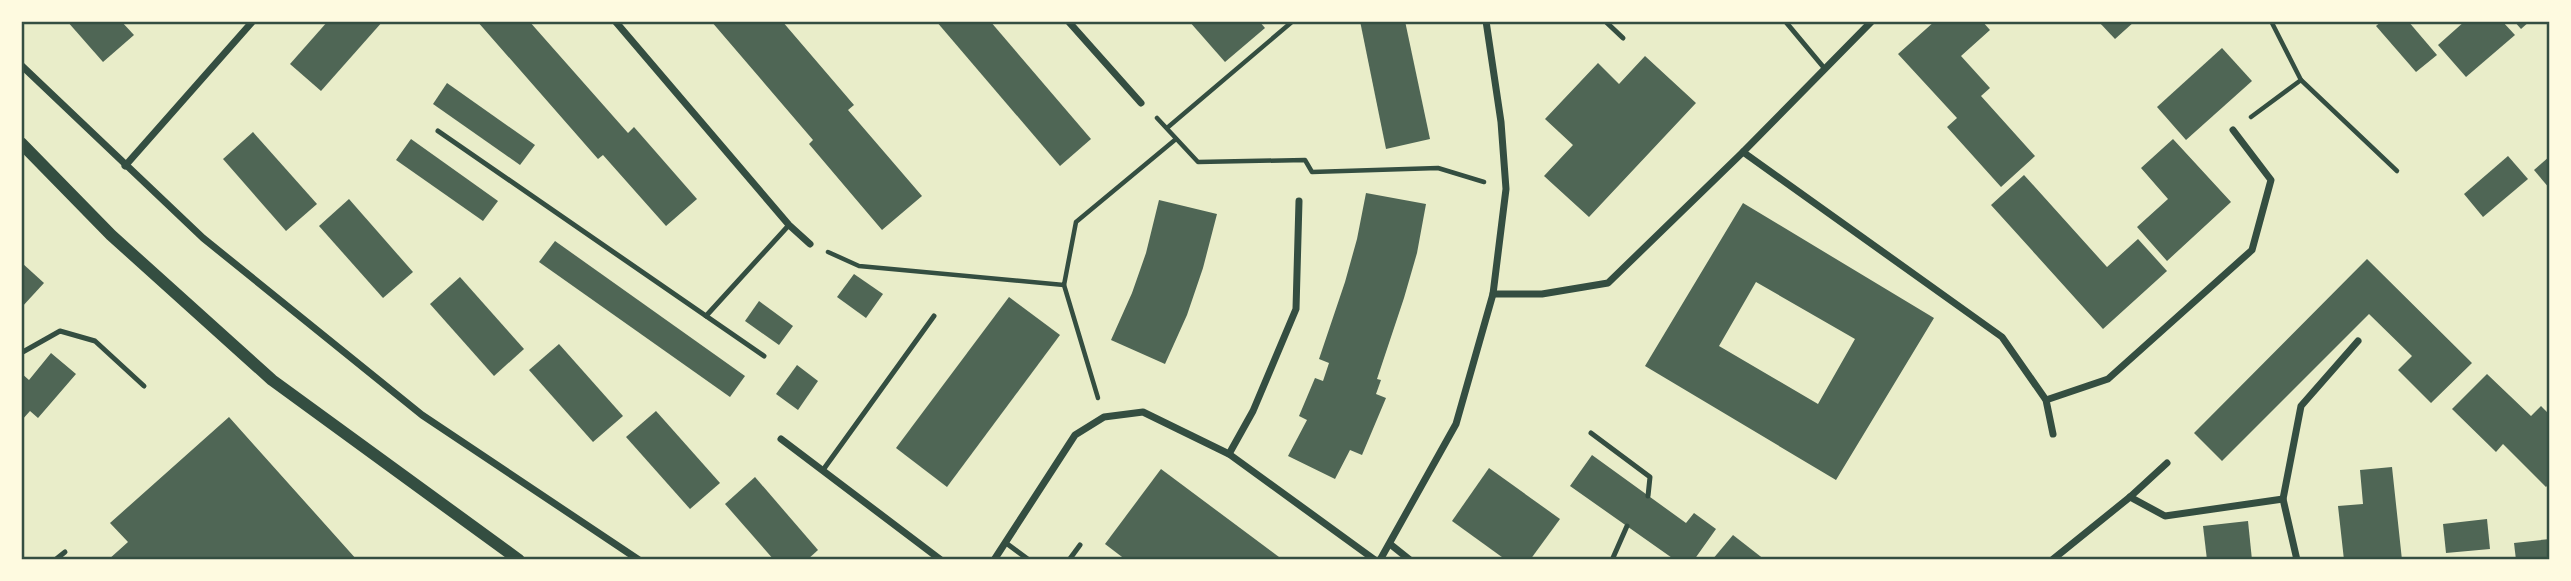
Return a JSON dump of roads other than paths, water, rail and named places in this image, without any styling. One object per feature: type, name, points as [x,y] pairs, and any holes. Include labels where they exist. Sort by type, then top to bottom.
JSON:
[{"type":"street","points":[[125,166],[253,21]]},
{"type":"street","points":[[615,21],[789,225],[810,244]]},
{"type":"street","points":[[1068,21],[1141,103]]},
{"type":"street","points":[[994,560],[1074,435],[1104,417],[1143,412],[1229,454],[1377,560],[1390,544],[1456,424],[1493,293],[1506,190],[1501,122],[1486,21]]},
{"type":"street","points":[[1493,293],[1542,294],[1608,283],[1743,152],[1872,21]]},
{"type":"street","points":[[21,65],[204,238],[422,415],[639,560]]},
{"type":"street","points":[[2046,400],[2108,379],[2252,250],[2271,180],[2233,130]]},
{"type":"street","points":[[21,143],[111,235],[272,380],[519,560]]},
{"type":"street","points":[[1743,152],[2002,337],[2046,400],[2053,434]]},
{"type":"street","points":[[1229,454],[1253,411],[1296,309],[1299,201]]},
{"type":"street","points":[[2297,560],[2283,499],[2301,406],[2358,341]]},
{"type":"street","points":[[781,439],[941,560]]},
{"type":"street","points":[[2052,560],[2130,497],[2167,463]]},
{"type":"street","points":[[2130,497],[2165,516],[2283,499]]},
{"type":"street","points":[[1390,544],[1410,560]]},
{"type":"lane","points":[[1605,21],[1623,38]]},
{"type":"lane","points":[[1785,21],[1825,69]]},
{"type":"lane","points":[[438,131],[764,356]]},
{"type":"lane","points":[[706,316],[789,225]]},
{"type":"lane","points":[[823,470],[934,316]]},
{"type":"lane","points":[[21,353],[60,331],[94,341],[144,386]]},
{"type":"lane","points":[[1591,433],[1650,477],[1648,496]]},
{"type":"lane","points":[[1612,560],[1627,526]]},
{"type":"lane","points":[[1006,543],[1029,560]]},
{"type":"lane","points":[[1069,560],[1080,545]]},
{"type":"lane","points":[[55,560],[65,552]]}]
